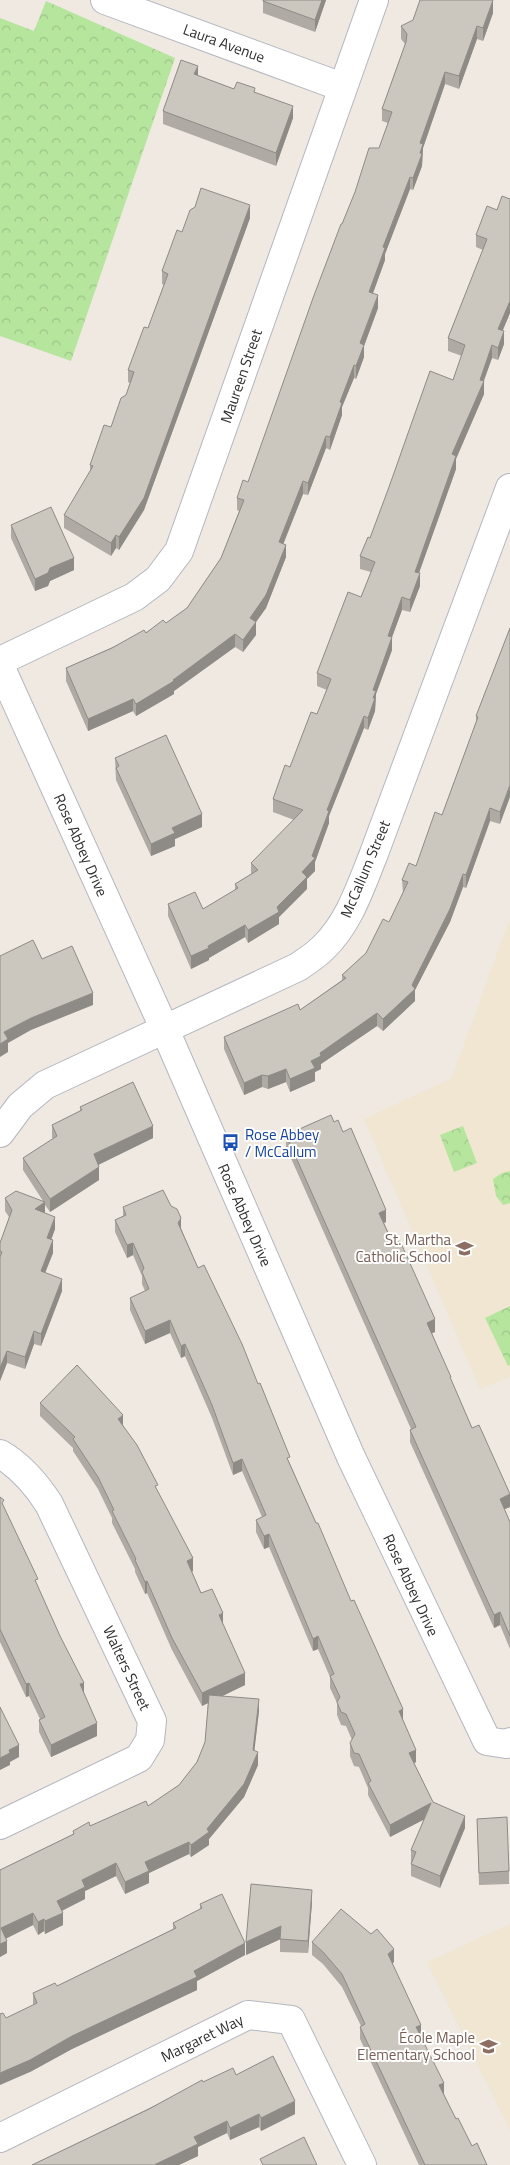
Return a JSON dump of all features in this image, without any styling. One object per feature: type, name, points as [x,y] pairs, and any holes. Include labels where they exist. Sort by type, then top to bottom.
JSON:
[{"type":"street","name":"Laura Avenue","points":[[105,0],[342,87]]},
{"type":"street","name":"Maureen Street","points":[[0,661],[134,596],[158,579],[179,552],[374,0]]},
{"type":"street","name":"McCallum Street","points":[[0,1133],[20,1106],[45,1085],[298,967],[323,948],[343,924],[373,856],[510,488]]},
{"type":"street","name":"Rose Abbey Drive","points":[[0,666],[165,1030],[351,1457],[475,1719],[487,1740],[506,1744],[510,1742]]},
{"type":"street","name":"Walters Street","points":[[0,1454],[20,1468],[36,1484],[49,1504],[152,1721],[150,1740],[139,1758],[0,1825]]},
{"type":"street","name":"Margaret Way","points":[[0,2138],[248,2015],[291,2020],[362,2165]]},
{"type":"shaded area","name":"St. Martha Catholic School","points":[[510,918],[510,1377],[480,1389],[364,1119],[452,1078]]},
{"type":"shaded area","name":"École Maple Elementary School","points":[[510,1924],[510,2130],[427,1962]]},
{"type":"green space","points":[[46,1],[175,58],[71,361],[0,336],[0,18],[34,31]]},
{"type":"green space","points":[[463,1126],[477,1163],[454,1172],[440,1135]]},
{"type":"green space","points":[[510,1171],[510,1203],[503,1205],[496,1196],[493,1179],[502,1173]]},
{"type":"green space","points":[[510,1306],[510,1365],[508,1366],[485,1318]]},
{"type":"building","points":[[263,0],[322,0],[315,20]]},
{"type":"building","points":[[420,0],[493,0],[483,28],[477,26],[459,76],[445,72],[420,143],[423,144],[420,153],[422,154],[413,178],[410,177],[383,247],[385,248],[369,292],[378,295],[360,343],[364,345],[340,402],[342,403],[330,437],[326,436],[308,483],[303,481],[279,542],[286,545],[266,595],[250,618],[256,622],[243,640],[235,634],[174,681],[136,704],[133,699],[88,719],[66,668],[112,648],[144,630],[146,633],[163,620],[166,623],[187,608],[221,558],[244,500],[237,498],[243,480],[248,482],[313,298],[355,192],[369,148],[379,148],[392,112],[382,109],[406,42],[407,34],[401,26],[413,20]]},
{"type":"building","points":[[181,60],[198,66],[194,74],[234,89],[237,82],[255,88],[254,92],[293,106],[276,153],[163,111]]},
{"type":"building","points":[[201,188],[250,205],[144,498],[119,537],[116,535],[111,543],[64,515],[93,466],[90,465],[104,425],[111,427],[121,398],[126,395],[134,372],[128,370],[144,327],[148,328],[168,274],[162,271],[177,230],[182,232],[190,210],[195,207]]},
{"type":"building","points":[[502,196],[510,199],[510,301],[498,329],[504,331],[498,348],[492,345],[480,380],[484,381],[452,454],[456,456],[415,572],[420,573],[410,600],[402,597],[388,636],[392,637],[373,690],[376,691],[373,698],[375,698],[368,718],[364,716],[327,810],[329,811],[312,856],[315,858],[302,872],[307,877],[277,907],[279,912],[248,930],[245,925],[208,946],[209,948],[191,956],[168,904],[195,892],[203,909],[238,888],[235,884],[258,870],[251,863],[303,810],[273,799],[285,765],[290,767],[311,712],[317,714],[331,679],[317,673],[348,592],[361,597],[375,562],[360,556],[368,537],[370,538],[430,371],[453,380],[465,345],[448,338],[487,239],[476,235],[487,206],[497,210]]},
{"type":"building","points":[[51,507],[74,558],[50,568],[48,573],[35,579],[11,525]]},
{"type":"building","points":[[510,628],[510,785],[500,812],[490,808],[466,875],[463,874],[450,909],[412,985],[415,989],[383,1019],[377,1013],[320,1053],[321,1056],[311,1061],[315,1068],[290,1079],[286,1069],[268,1076],[262,1075],[244,1083],[224,1037],[298,1004],[300,1010],[346,978],[342,975],[366,953],[383,919],[389,922],[408,882],[402,880],[409,863],[416,866],[435,812],[442,815],[478,717],[476,716]]},
{"type":"building","points":[[166,735],[202,814],[172,828],[175,833],[151,844],[116,768],[119,766],[115,758]]},
{"type":"building","points":[[33,940],[42,959],[72,946],[93,993],[31,1018],[4,1032],[8,1039],[0,1044],[0,956]]},
{"type":"building","points":[[133,1082],[153,1126],[94,1154],[99,1167],[50,1199],[23,1158],[57,1136],[52,1125],[82,1110],[80,1107]]},
{"type":"building","points":[[331,1115],[334,1122],[338,1120],[343,1132],[351,1128],[386,1210],[379,1213],[393,1244],[400,1241],[435,1319],[427,1323],[472,1428],[479,1425],[510,1494],[500,1499],[510,1522],[510,1636],[500,1612],[494,1615],[410,1430],[416,1427],[286,1135]]},
{"type":"building","points":[[163,1190],[171,1206],[177,1209],[181,1218],[178,1223],[198,1268],[204,1265],[242,1344],[290,1457],[287,1458],[316,1523],[318,1523],[351,1601],[354,1600],[403,1709],[399,1711],[416,1750],[409,1753],[433,1802],[465,1816],[440,1876],[411,1864],[416,1852],[411,1850],[431,1803],[390,1825],[368,1783],[371,1781],[359,1754],[354,1753],[350,1743],[355,1734],[346,1714],[341,1712],[337,1702],[340,1697],[330,1676],[334,1674],[318,1636],[313,1639],[269,1534],[264,1536],[256,1520],[266,1515],[242,1459],[233,1463],[212,1405],[185,1344],[181,1346],[170,1320],[145,1331],[130,1298],[149,1289],[142,1272],[144,1268],[133,1243],[127,1245],[115,1220],[126,1215],[123,1207]]},
{"type":"building","points":[[16,1191],[45,1202],[35,1209],[55,1217],[47,1238],[53,1240],[41,1271],[62,1279],[41,1334],[34,1331],[25,1357],[7,1351],[0,1368],[0,1257],[2,1252],[0,1251],[0,1243],[12,1210],[5,1198]]},
{"type":"building","points":[[77,1365],[123,1415],[118,1419],[137,1445],[158,1485],[155,1486],[193,1558],[187,1561],[201,1593],[212,1589],[223,1613],[219,1615],[245,1673],[202,1693],[172,1638],[147,1581],[145,1582],[98,1477],[73,1439],[75,1437],[40,1403]]},
{"type":"building","points":[[0,1497],[4,1500],[2,1503],[38,1579],[35,1580],[60,1636],[84,1683],[80,1684],[97,1723],[51,1745],[39,1720],[45,1717],[29,1683],[26,1684],[0,1629]]},
{"type":"building","points":[[209,1695],[259,1699],[253,1750],[258,1752],[244,1784],[207,1829],[209,1832],[191,1845],[189,1842],[145,1862],[149,1871],[125,1882],[116,1863],[82,1880],[85,1887],[57,1901],[63,1913],[38,1922],[33,1913],[1,1928],[7,1941],[0,1944],[0,1870],[74,1834],[73,1831],[89,1822],[90,1826],[146,1801],[148,1806],[179,1785],[197,1762],[205,1742]]},
{"type":"building","points":[[0,1707],[19,1745],[9,1750],[10,1753],[0,1758]]},
{"type":"building","points":[[507,1817],[509,1871],[479,1873],[477,1819]]},
{"type":"building","points":[[251,1884],[312,1890],[308,1941],[280,1939],[281,1926],[246,1942]]},
{"type":"building","points":[[222,1894],[245,1943],[194,1971],[197,1977],[72,2036],[30,2060],[0,2073],[0,2014],[3,2013],[6,2018],[37,2003],[33,1993],[55,1983],[57,1986],[176,1928],[173,1923],[202,1908],[200,1904]]},
{"type":"building","points":[[341,1909],[371,1934],[377,1929],[394,1949],[388,1954],[421,2025],[416,2027],[444,2083],[439,2085],[472,2146],[477,2143],[487,2165],[425,2165],[360,2027],[365,2024],[342,1974],[312,1942]]},
{"type":"building","points":[[273,2056],[295,2101],[261,2118],[259,2114],[230,2128],[227,2121],[194,2137],[198,2144],[154,2165],[32,2165],[149,2109],[202,2080],[203,2082],[233,2068],[236,2075]]},
{"type":"building","points":[[304,2137],[317,2165],[263,2165],[260,2159]]},
{"type":"place","name":"Rose Abbey / McCallum","points":[[231,1143]]},
{"type":"place","name":"St. Martha Catholic School","points":[[465,1248]]},
{"type":"place","name":"École Maple Elementary School","points":[[489,2046]]}]
